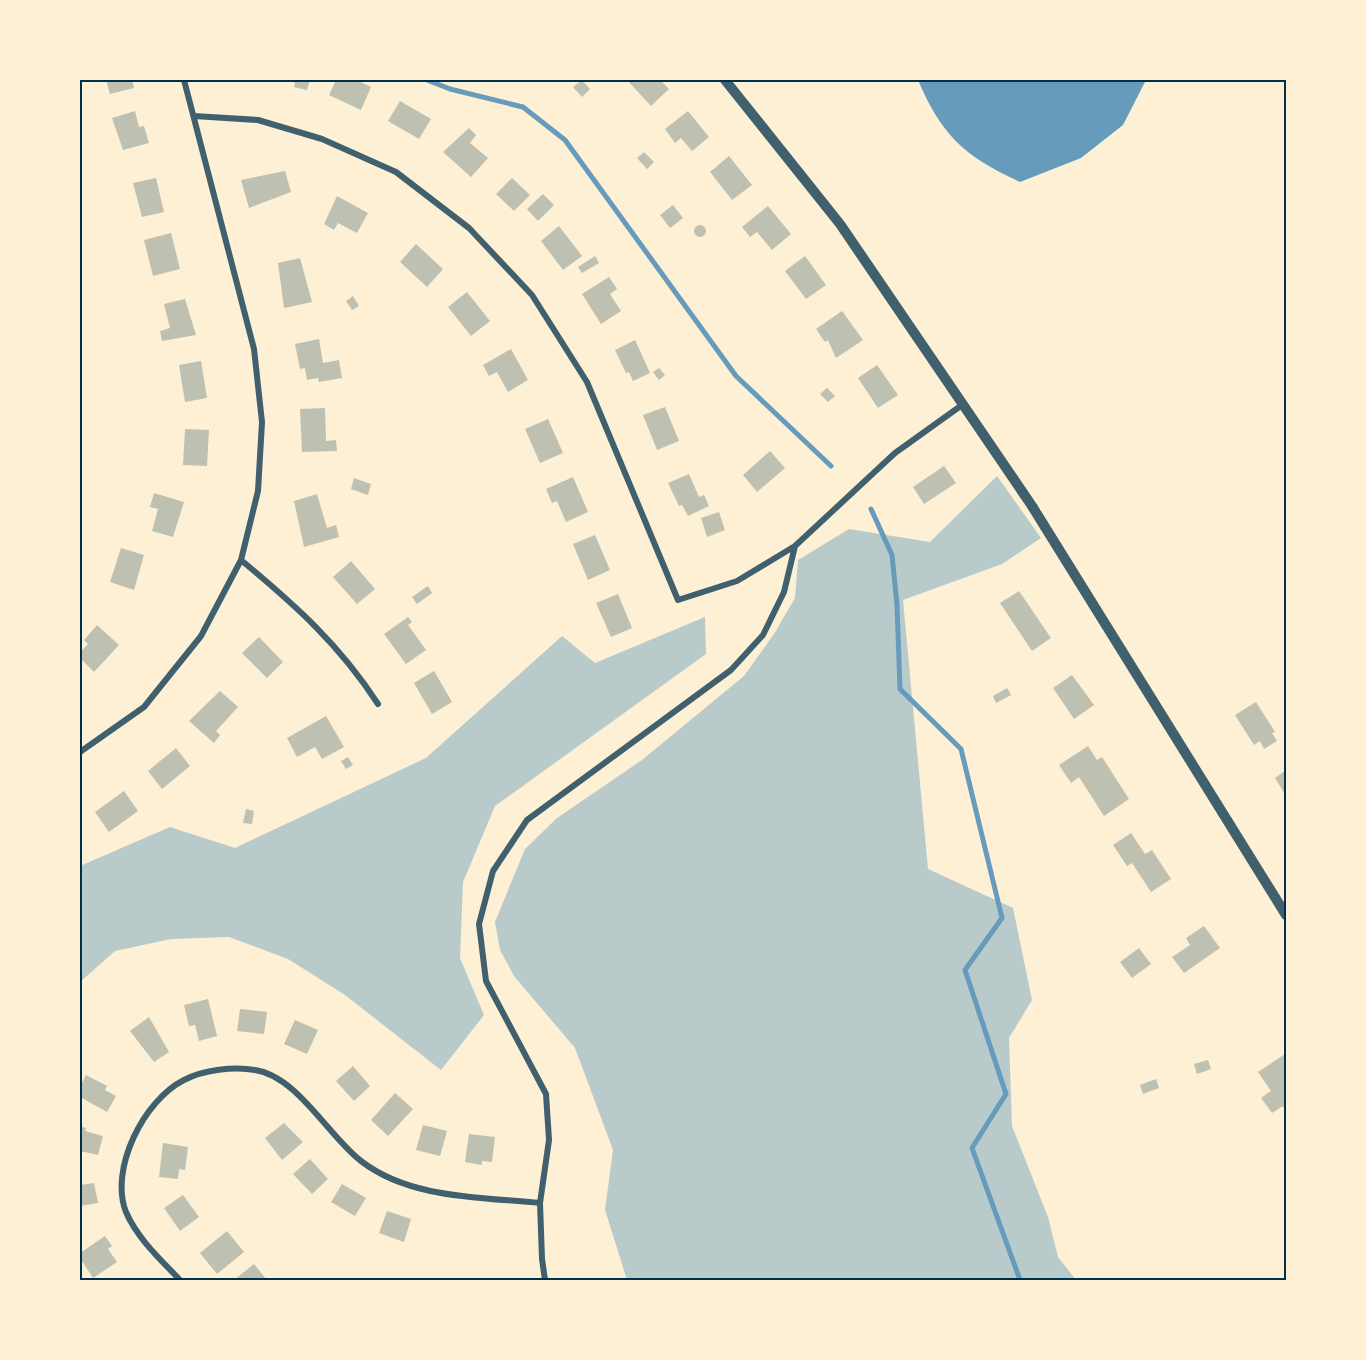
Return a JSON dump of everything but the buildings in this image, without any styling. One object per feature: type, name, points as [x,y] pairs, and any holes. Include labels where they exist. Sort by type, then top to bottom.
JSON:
[{"type":"street","points":[[80,752],[144,707],[201,636],[241,560],[258,491],[261,412],[254,349],[184,80]]},
{"type":"street","points":[[725,80],[840,224],[1032,506],[1287,915]]},
{"type":"street","points":[[194,116],[258,120],[322,139],[396,172],[469,228],[532,295],[587,382],[678,600],[737,581],[795,546],[895,453],[962,405]]},
{"type":"street","points":[[545,1281],[540,1203],[549,1140],[546,1094],[486,981],[479,924],[493,871],[527,820],[601,763],[731,670],[763,635],[784,592],[795,546]]},
{"type":"street","points":[[241,560],[304,612],[360,676],[378,704]]},
{"type":"street","points":[[180,1281],[148,1245],[126,1212],[121,1180],[130,1144],[151,1106],[184,1080],[222,1070],[257,1070],[286,1085],[313,1108],[338,1140],[361,1162],[394,1181],[430,1191],[540,1203]]},
{"type":"shaded area","points":[[997,476],[1041,538],[1002,564],[903,600],[928,869],[1013,908],[1032,1000],[1009,1038],[1012,1126],[1048,1217],[1058,1257],[1076,1280],[627,1280],[605,1210],[613,1150],[575,1048],[514,976],[500,950],[495,922],[525,849],[557,818],[642,760],[744,676],[774,634],[795,598],[798,560],[849,529],[930,542]]},
{"type":"shaded area","points":[[705,617],[706,654],[495,806],[463,882],[460,958],[484,1015],[441,1070],[345,995],[288,959],[229,937],[171,939],[115,951],[80,982],[80,866],[170,827],[235,848],[426,758],[562,636],[595,663]]},
{"type":"water","points":[[918,80],[1146,80],[1123,125],[1081,158],[1020,182],[984,163],[957,142],[936,116]]},
{"type":"waterway","points":[[427,80],[450,89],[523,107],[565,140],[736,376],[831,466]]},
{"type":"waterway","points":[[871,509],[892,555],[897,605],[900,689],[961,749],[1002,918],[965,970],[1006,1094],[972,1148],[1020,1280]]}]
